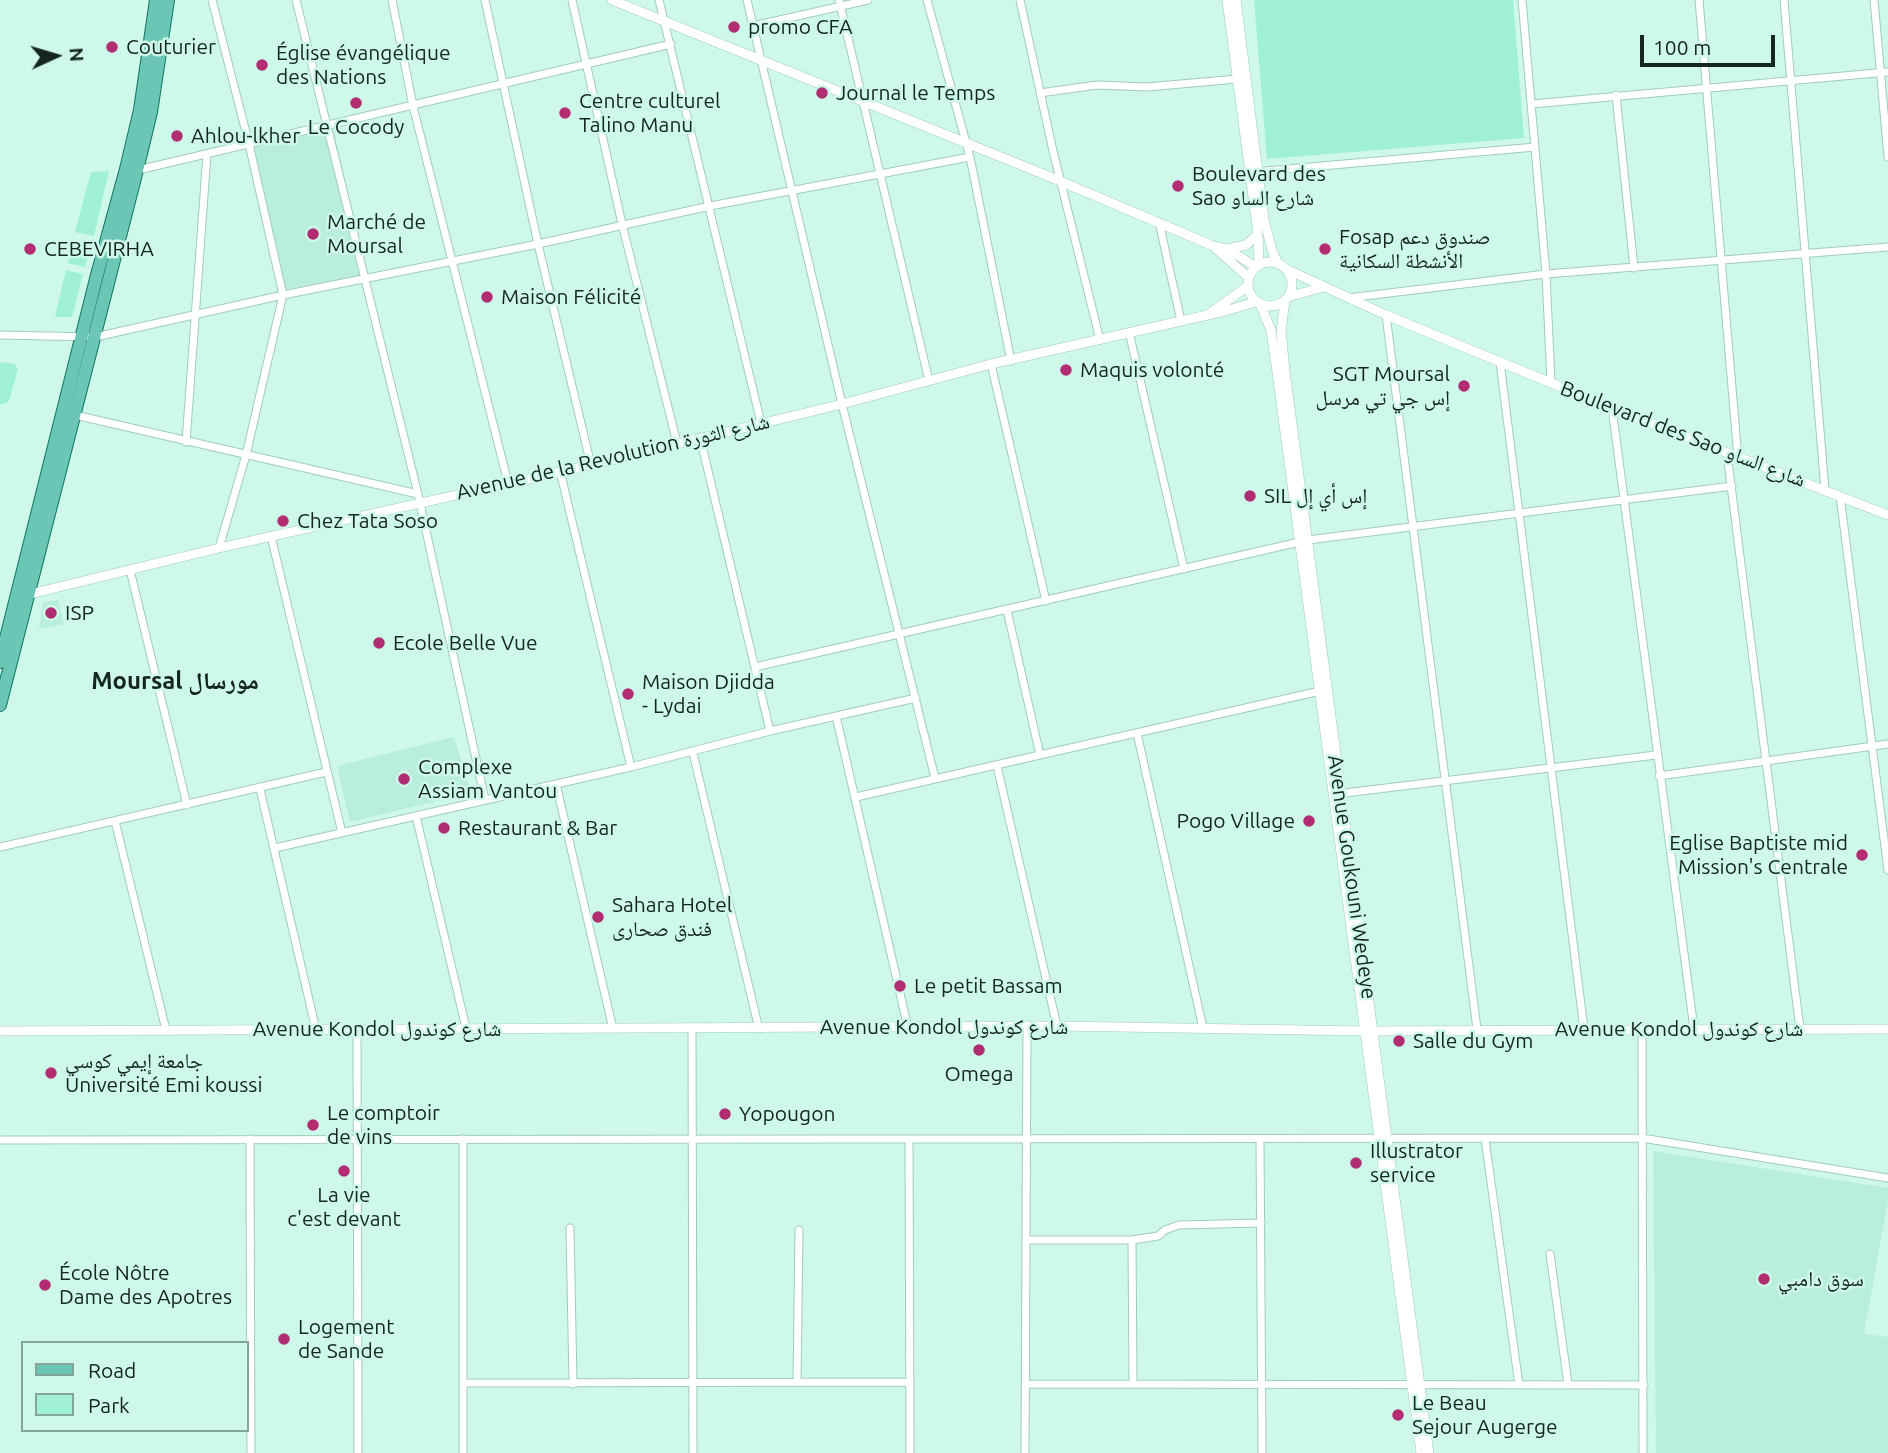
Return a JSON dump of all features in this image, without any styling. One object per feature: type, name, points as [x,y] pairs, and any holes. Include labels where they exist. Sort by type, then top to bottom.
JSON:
[{"type":"main road","points":[[0,662],[23,595],[95,337],[132,169],[156,0]]},
{"type":"main road","points":[[0,705],[81,337],[151,112],[168,0]]},
{"type":"street","points":[[212,0],[249,144],[283,295],[246,455],[219,548]]},
{"type":"street","points":[[296,0],[419,498],[485,800]]},
{"type":"street","points":[[392,0],[414,106],[508,483]]},
{"type":"street","points":[[485,0],[538,244],[591,465]]},
{"type":"street","points":[[572,0],[622,224],[677,443]]},
{"type":"street","points":[[612,0],[1211,245],[1227,249],[1257,266],[1268,262],[1282,267]]},
{"type":"street","points":[[659,0],[761,423]]},
{"type":"street","points":[[747,0],[842,404],[936,779]]},
{"type":"street","points":[[753,26],[839,3],[868,0]]},
{"type":"street","points":[[927,0],[967,143],[1012,361]]},
{"type":"street","points":[[1020,0],[1100,340]]},
{"type":"street","points":[[1227,0],[1237,79],[1267,235],[1292,282],[1286,298]]},
{"type":"street","points":[[1236,0],[1258,234],[1257,266],[1248,282],[1249,292],[1258,303],[1276,306],[1286,298],[1323,287]]},
{"type":"street","points":[[1522,0],[1546,274],[1551,382]]},
{"type":"street","points":[[1699,0],[1738,458]]},
{"type":"street","points":[[1784,0],[1825,490]]},
{"type":"street","points":[[1874,0],[1884,72],[1888,157]]},
{"type":"street","points":[[839,3],[929,381]]},
{"type":"street","points":[[132,169],[414,106],[671,44]]},
{"type":"street","points":[[1532,104],[1884,72]]},
{"type":"street","points":[[1040,93],[1097,86],[1160,86],[1237,79]]},
{"type":"street","points":[[1616,95],[1634,268]]},
{"type":"street","points":[[1254,172],[1535,147]]},
{"type":"street","points":[[186,442],[207,154]]},
{"type":"street","points":[[0,335],[95,337],[622,224],[970,157]]},
{"type":"street","points":[[1159,222],[1181,321]]},
{"type":"street","points":[[1227,249],[1246,245],[1258,234]]},
{"type":"street","points":[[1211,245],[1248,282]]},
{"type":"street","points":[[1347,298],[1546,274],[1888,247]]},
{"type":"street","name":"Boulevard des Sao شارع الساو","points":[[1282,267],[1386,315],[1612,408],[1888,515]]},
{"type":"street","name":"Avenue de la Revolution شارع الثورة","points":[[1208,314],[1248,282]]},
{"type":"street","name":"Avenue Goukouni Wedeye","points":[[1286,298],[1281,331],[1320,691],[1337,794]]},
{"type":"street","name":"Avenue de la Revolution شارع الثورة","points":[[23,595],[419,498],[591,465],[842,404],[991,364],[1258,303]]},
{"type":"street","name":"Avenue Goukouni Wedeye","points":[[1258,303],[1271,330],[1304,541],[1416,1385],[1429,1453]]},
{"type":"street","points":[[1386,315],[1478,1029]]},
{"type":"street","points":[[1129,332],[1184,569]]},
{"type":"street","points":[[1500,362],[1584,1029]]},
{"type":"street","points":[[991,364],[1046,601]]},
{"type":"street","points":[[1612,408],[1693,1029]]},
{"type":"street","points":[[75,415],[419,498]]},
{"type":"street","points":[[700,437],[770,731]]},
{"type":"street","points":[[1727,454],[1800,1029]]},
{"type":"street","points":[[561,471],[631,768]]},
{"type":"street","points":[[755,667],[1304,541],[1411,525],[1732,486]]},
{"type":"street","points":[[1840,496],[1888,870]]},
{"type":"street","points":[[271,536],[342,833]]},
{"type":"street","points":[[130,570],[187,805]]},
{"type":"street","points":[[1007,610],[1040,755]]},
{"type":"street","points":[[856,797],[1320,691]]},
{"type":"street","points":[[275,848],[631,768],[770,731],[916,698]]},
{"type":"street","points":[[836,716],[908,1027]]},
{"type":"street","points":[[1137,733],[1203,1028]]},
{"type":"street","points":[[1658,776],[1888,744]]},
{"type":"street","points":[[693,752],[758,1029]]},
{"type":"street","points":[[1337,794],[1656,755]]},
{"type":"street","points":[[997,766],[1057,1026]]},
{"type":"street","points":[[0,847],[326,772]]},
{"type":"street","points":[[556,783],[613,1029]]},
{"type":"street","points":[[260,789],[316,1030]]},
{"type":"street","points":[[416,816],[466,1028]]},
{"type":"street","points":[[115,821],[166,1030]]},
{"type":"street","name":"Avenue Kondol شارع كوندول","points":[[0,1031],[1057,1026],[1369,1031],[1888,1029]]},
{"type":"street","points":[[1025,1453],[1027,1027]]},
{"type":"street","points":[[692,1028],[693,1453]]},
{"type":"street","points":[[1642,1028],[1643,1453]]},
{"type":"street","points":[[357,1030],[358,1453]]},
{"type":"street","points":[[0,1140],[1643,1138],[1888,1178]]},
{"type":"street","points":[[250,1139],[251,1453]]},
{"type":"street","points":[[463,1139],[463,1453]]},
{"type":"street","points":[[909,1139],[911,1453]]},
{"type":"street","points":[[1260,1139],[1262,1453]]},
{"type":"street","points":[[1485,1139],[1519,1385]]},
{"type":"street","points":[[1026,1240],[1132,1240],[1158,1236],[1165,1230],[1179,1226],[1261,1223]]},
{"type":"street","points":[[570,1228],[573,1384]]},
{"type":"street","points":[[797,1382],[799,1230]]},
{"type":"street","points":[[1132,1240],[1133,1384]]},
{"type":"street","points":[[1550,1254],[1568,1384]]},
{"type":"street","points":[[464,1383],[909,1382]]},
{"type":"street","points":[[1026,1384],[1644,1385]]},
{"type":"street","name":"Avenue Goukouni Wedeye","points":[[1416,1385],[1421,1453]]},
{"type":"shaded area","name":"Marché de Moursal","points":[[333,127],[367,275],[282,290],[248,144]]},
{"type":"shaded area","name":"ISP","points":[[58,600],[64,624],[39,629],[43,603]]},
{"type":"shaded area","name":"Complexe Assiam Vantou","points":[[454,737],[471,793],[350,822],[337,766]]},
{"type":"shaded area","name":"سوق دامبي","points":[[1653,1151],[1888,1188],[1864,1334],[1888,1337],[1888,1453],[1656,1453]]},
{"type":"green space","points":[[1254,0],[1513,0],[1524,138],[1267,159]]},
{"type":"green space","points":[[109,171],[94,236],[75,232],[91,172]]},
{"type":"green space","points":[[74,240],[91,243],[85,267],[68,263]]},
{"type":"green space","points":[[66,270],[83,274],[72,317],[55,317]]},
{"type":"green space","points":[[0,362],[15,364],[18,369],[9,401],[4,404],[0,404]]},
{"type":"place","name":"promo CFA","points":[[734,27]]},
{"type":"place","name":"Couturier","points":[[112,47]]},
{"type":"place","name":"Église évangélique des Nations","points":[[262,65]]},
{"type":"place","name":"Journal le Temps","points":[[822,93]]},
{"type":"place","name":"Le Cocody","points":[[356,103]]},
{"type":"place","name":"Centre culturel Talino Manu","points":[[565,113]]},
{"type":"place","name":"Ahlou-lkher","points":[[177,136]]},
{"type":"place","name":"Boulevard des Sao شارع الساو","points":[[1178,186]]},
{"type":"place","name":"Marché de Moursal","points":[[313,234]]},
{"type":"place","name":"CEBEVIRHA","points":[[30,249]]},
{"type":"place","name":"Fosap صندوق دعم الأنشطة السكانية","points":[[1325,249]]},
{"type":"place","name":"Maison Félicité","points":[[487,297]]},
{"type":"place","name":"Maquis volonté","points":[[1066,370]]},
{"type":"place","name":"SGT Moursal إس جي تي مرسل","points":[[1464,386]]},
{"type":"place","name":"SIL إس أي إل","points":[[1250,496]]},
{"type":"place","name":"Chez Tata Soso","points":[[283,521]]},
{"type":"place","name":"ISP","points":[[51,613]]},
{"type":"place","name":"Ecole Belle Vue","points":[[379,643]]},
{"type":"place","name":"Maison Djidda - Lydai","points":[[628,694]]},
{"type":"place","name":"Complexe Assiam Vantou","points":[[404,779]]},
{"type":"place","name":"Pogo Village","points":[[1309,821]]},
{"type":"place","name":"Restaurant & Bar","points":[[444,828]]},
{"type":"place","name":"Eglise Baptiste mid Mission's Centrale","points":[[1862,855]]},
{"type":"place","name":"Sahara Hotel فندق صحارى","points":[[598,917]]},
{"type":"place","name":"Le petit Bassam","points":[[900,986]]},
{"type":"place","name":"Salle du Gym","points":[[1399,1041]]},
{"type":"place","name":"Omega","points":[[979,1050]]},
{"type":"place","name":"جامعة إيمي كوسي Université Emi koussi","points":[[51,1073]]},
{"type":"place","name":"Yopougon","points":[[725,1114]]},
{"type":"place","name":"Le comptoir de vins","points":[[313,1125]]},
{"type":"place","name":"Illustrator service","points":[[1356,1163]]},
{"type":"place","name":"La vie c'est devant","points":[[344,1171]]},
{"type":"place","name":"سوق دامبي","points":[[1764,1279]]},
{"type":"place","name":"École Nôtre Dame des Apotres","points":[[45,1285]]},
{"type":"place","name":"Logement de Sande","points":[[284,1339]]},
{"type":"place","name":"Le Beau Sejour Augerge","points":[[1398,1415]]},
{"type":"district","name":"Moursal مورسال","points":[[175,681]]}]
